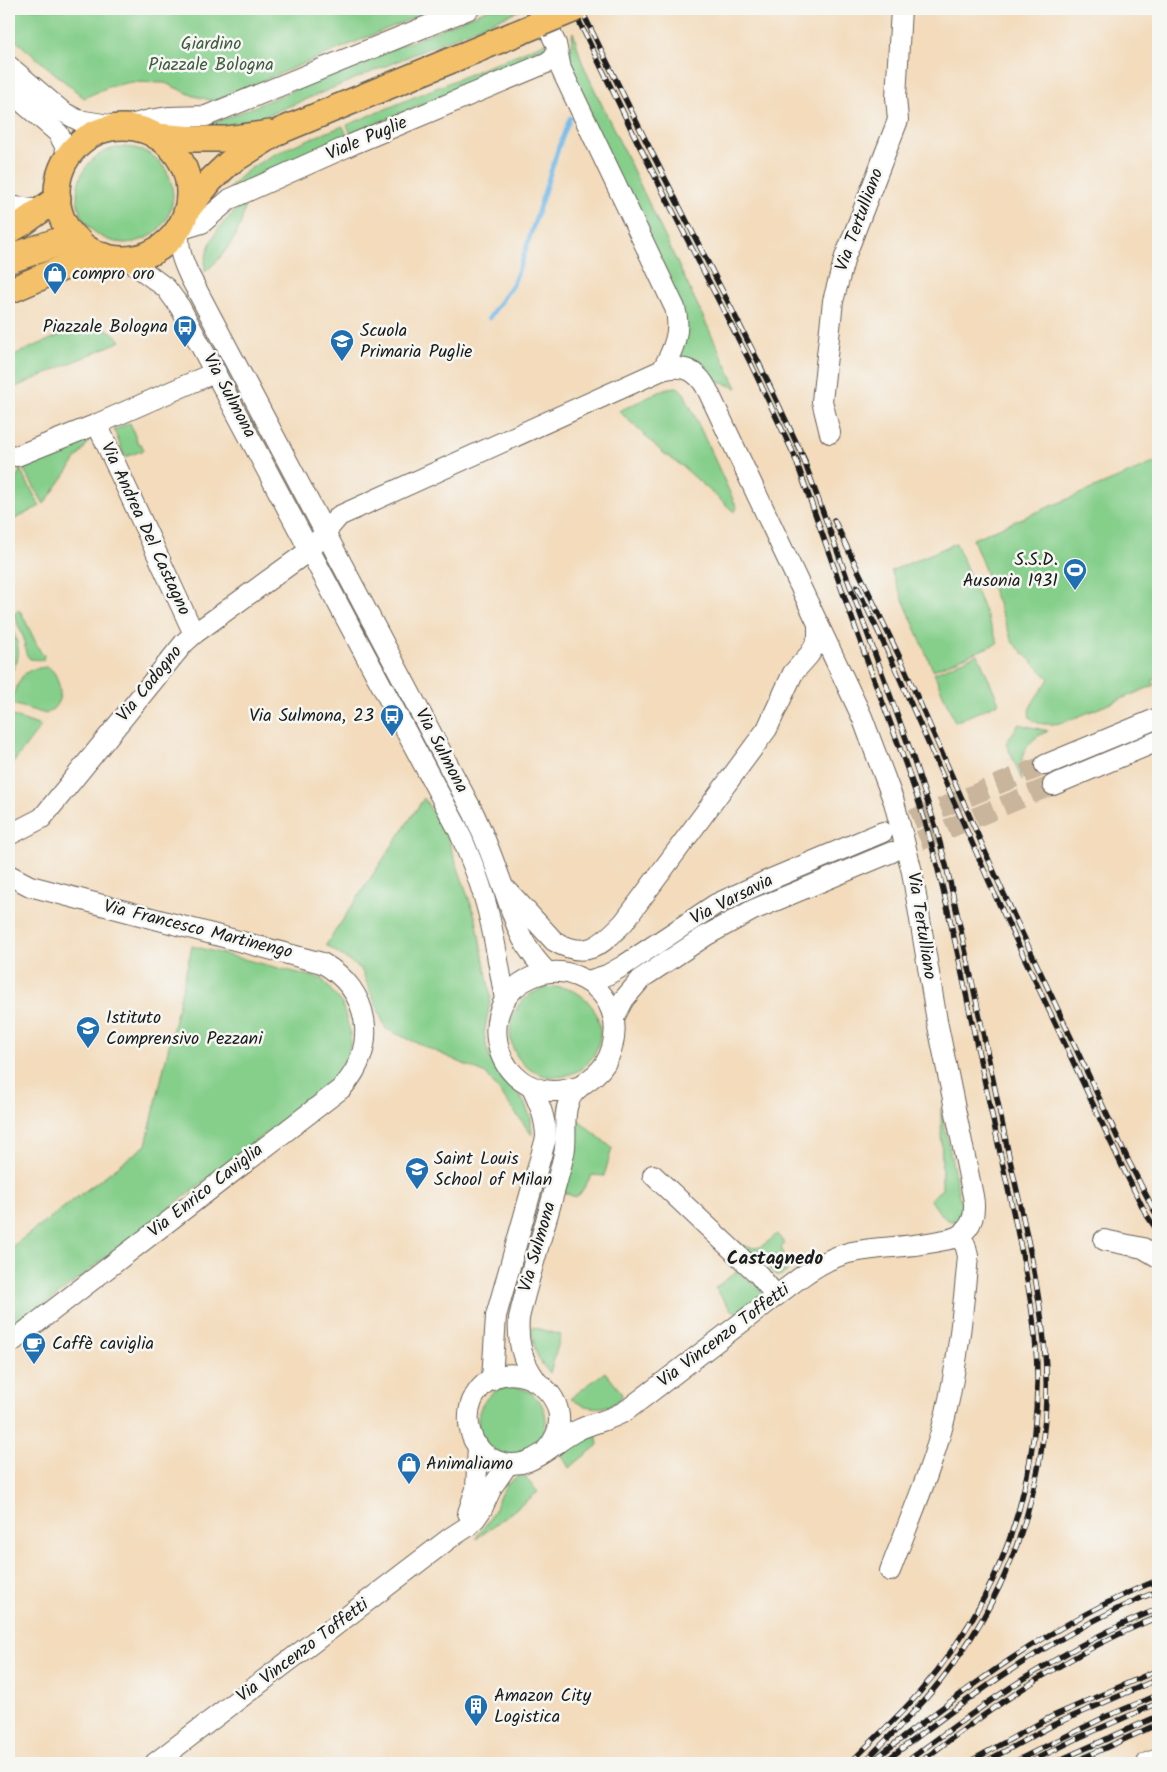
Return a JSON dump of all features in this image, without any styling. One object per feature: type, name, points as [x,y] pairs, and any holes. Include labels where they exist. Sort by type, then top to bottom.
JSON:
[{"type":"highway","points":[[9,259],[55,243],[77,241]]},
{"type":"main road","points":[[9,291],[65,267],[116,257],[140,257],[151,252],[171,240],[211,180],[229,162],[280,132],[539,16],[575,9]]},
{"type":"main road","points":[[9,231],[49,204],[58,184],[61,170],[75,148],[94,134],[105,129],[122,127],[156,136],[195,139],[226,139],[280,132]]},
{"type":"main road","points":[[156,136],[170,146],[180,160],[187,176],[189,193],[183,220]]},
{"type":"main road","points":[[49,204],[62,216],[77,241],[95,252],[116,257]]},
{"type":"street","points":[[9,66],[70,117],[122,127],[164,118],[206,116],[469,9]]},
{"type":"street","name":"Via Tertulliano","points":[[830,433],[822,401],[833,301],[845,256],[898,120],[896,97],[901,9]]},
{"type":"street","points":[[310,550],[339,516],[662,370],[669,358],[676,339],[678,325],[675,308],[562,69],[556,44],[539,16]]},
{"type":"street","name":"Viale Puglie","points":[[183,220],[202,223],[230,199],[353,144],[546,63],[558,52]]},
{"type":"street","points":[[9,92],[58,133],[65,146],[68,158]]},
{"type":"street","points":[[9,208],[49,204]]},
{"type":"street","name":"Via Sulmona","points":[[183,220],[178,245],[190,277],[473,812],[491,853],[524,945],[547,972]]},
{"type":"street","name":"Via Sulmona","points":[[116,257],[166,288],[180,307],[454,821],[471,858],[490,921],[505,999]]},
{"type":"street","name":"Via Tertulliano","points":[[662,370],[674,367],[683,368],[696,374],[705,385],[818,623],[862,718],[883,769],[907,848],[937,1021],[975,1206],[971,1223],[958,1237]]},
{"type":"street","points":[[9,456],[17,456],[97,424],[216,372]]},
{"type":"street","name":"Via Andrea Del Castagno","points":[[97,424],[194,634]]},
{"type":"street","name":"Via Codogno","points":[[9,835],[42,818],[184,643],[310,550]]},
{"type":"street","points":[[503,886],[554,941],[562,946],[574,950],[585,950],[595,947],[606,940],[624,922],[767,729],[791,677],[814,647],[818,638],[818,623]]},
{"type":"street","points":[[1045,765],[1158,718]]},
{"type":"street","points":[[1053,785],[1158,741]]},
{"type":"street","name":"Via Varsavia","points":[[588,981],[607,975],[623,966],[716,904],[884,832]]},
{"type":"street","name":"Via Varsavia","points":[[614,1018],[624,999],[642,978],[707,935],[768,904],[892,852]]},
{"type":"street","name":"Via Francesco Martinengo","points":[[9,875],[30,886],[322,963],[341,975],[349,984],[364,1015]]},
{"type":"street","name":"Via Sulmona","points":[[536,1380],[527,1368],[519,1345],[519,1318],[564,1151],[566,1110],[572,1094],[582,1086],[597,1074],[606,1062],[612,1050],[614,1018],[604,997],[588,981],[570,974],[547,972],[525,980],[513,989],[501,1008],[497,1022],[496,1037],[502,1058],[518,1078],[531,1086],[552,1091],[582,1086]]},
{"type":"street","name":"Via Enrico Caviglia","points":[[9,1344],[342,1088],[351,1076],[363,1052],[366,1027],[364,1015]]},
{"type":"street","name":"Via Sulmona","points":[[492,1380],[496,1316],[546,1138],[543,1110],[531,1086]]},
{"type":"street","points":[[653,1175],[759,1275],[776,1296]]},
{"type":"street","points":[[890,1571],[945,1418],[958,1355],[968,1256],[965,1244],[958,1237]]},
{"type":"street","name":"Via Vincenzo Toffetti","points":[[155,1763],[450,1538],[467,1528],[482,1509],[492,1487],[508,1464],[528,1462],[576,1431],[610,1419],[627,1410],[812,1269],[825,1262],[856,1252],[929,1243],[958,1237]]},
{"type":"street","points":[[1104,1240],[1143,1248],[1153,1252],[1158,1257]]},
{"type":"street","points":[[492,1380],[512,1374],[526,1376],[536,1380],[547,1389],[558,1411],[558,1425],[554,1438],[546,1450]]},
{"type":"street","name":"Via Vincenzo Toffetti","points":[[450,1538],[466,1516],[473,1502],[477,1476],[478,1446],[470,1429],[470,1409],[478,1392],[492,1380]]},
{"type":"street","points":[[553,1398],[592,1424]]},
{"type":"street","points":[[478,1446],[492,1459],[508,1464]]},
{"type":"street","points":[[1147,1763],[1158,1759]]},
{"type":"green space","name":"Giardino Piazzale Bologna","points":[[9,9],[435,9],[214,101],[194,96],[165,83],[131,82],[108,87],[84,98],[9,35]]},
{"type":"green space","points":[[489,9],[523,9],[251,122],[205,129],[204,125],[222,120]]},
{"type":"green space","points":[[573,32],[582,62],[591,82],[737,388],[708,378],[677,358],[682,338],[568,65]]},
{"type":"green space","points":[[547,42],[539,56],[351,134],[347,125]]},
{"type":"green space","points":[[343,126],[347,136],[321,150],[251,178],[229,191],[237,180],[263,160]]},
{"type":"green space","points":[[125,147],[143,151],[159,161],[169,177],[173,195],[169,213],[159,229],[143,239],[125,243],[107,239],[91,229],[81,213],[77,195],[81,177],[91,161],[107,151]]},
{"type":"green space","points":[[245,205],[236,234],[226,250],[205,272],[207,252],[216,233],[229,217]]},
{"type":"green space","points":[[84,325],[109,331],[121,341],[9,390],[9,357]]},
{"type":"green space","points":[[676,387],[684,393],[737,508],[734,512],[682,466],[662,452],[619,411],[668,388]]},
{"type":"green space","points":[[130,423],[138,444],[141,444],[144,450],[125,457],[114,430]]},
{"type":"green space","points":[[89,438],[90,440],[44,504],[23,468]]},
{"type":"green space","name":"S.S.D. Ausonia 1931","points":[[1158,461],[1158,678],[1152,680],[1155,685],[1065,722],[1047,724],[1034,722],[1029,713],[1031,706],[1049,679],[1013,643],[973,539]]},
{"type":"green space","points":[[20,469],[40,506],[9,522],[9,511],[13,499],[10,498]]},
{"type":"green space","points":[[956,543],[998,643],[933,670],[891,571]]},
{"type":"green space","points":[[18,610],[21,612],[40,651],[44,655],[43,660],[30,659],[26,654],[24,639],[14,615]]},
{"type":"green space","points":[[9,622],[17,642],[18,655],[14,668],[9,674]]},
{"type":"green space","points":[[978,654],[999,703],[955,722],[934,673]]},
{"type":"green space","points":[[47,667],[55,673],[60,690],[59,699],[51,711],[46,714],[12,704],[13,694],[24,675],[31,670]]},
{"type":"green space","points":[[9,715],[41,726],[10,767],[9,766]]},
{"type":"green space","points":[[1019,724],[1048,731],[1029,744],[1023,756],[1022,780],[1006,743]]},
{"type":"green space","points":[[424,798],[448,839],[476,919],[491,997],[484,1034],[487,1049],[493,1066],[525,1104],[531,1119],[532,1135],[486,1074],[386,1029],[361,969],[326,945]]},
{"type":"green space","points":[[192,946],[322,979],[342,1004],[350,1031],[347,1059],[333,1081],[9,1333],[9,1249],[146,1145]]},
{"type":"green space","points":[[555,987],[572,990],[587,1000],[597,1015],[600,1032],[597,1049],[587,1064],[572,1074],[555,1077],[538,1074],[523,1064],[513,1049],[510,1032],[513,1015],[523,1000],[538,990]]},
{"type":"green space","points":[[941,1108],[962,1210],[960,1218],[955,1221],[951,1221],[943,1216],[930,1199],[942,1189]]},
{"type":"green space","points":[[575,1117],[612,1148],[604,1176],[592,1175],[580,1194],[575,1197],[563,1192]]},
{"type":"green space","points":[[777,1234],[785,1244],[781,1247],[787,1262],[786,1272],[780,1276],[776,1275],[764,1264],[760,1268],[733,1242],[757,1248]]},
{"type":"green space","points":[[737,1271],[754,1285],[757,1282],[763,1294],[740,1313],[731,1310],[715,1288]]},
{"type":"green space","points":[[532,1327],[561,1335],[550,1373],[541,1363],[536,1352]]},
{"type":"green space","points":[[605,1372],[621,1392],[622,1396],[617,1401],[611,1405],[597,1408],[583,1405],[571,1398]]},
{"type":"green space","points":[[512,1387],[525,1390],[536,1397],[543,1408],[546,1421],[543,1434],[536,1445],[525,1452],[512,1455],[499,1452],[488,1445],[481,1434],[478,1421],[481,1408],[488,1397],[499,1390]]},
{"type":"green space","points":[[596,1432],[598,1445],[569,1468],[561,1454],[563,1447]]},
{"type":"green space","points":[[523,1475],[538,1492],[476,1539],[489,1520],[505,1487]]},
{"type":"waterway","points":[[489,318],[513,284],[570,118]]},
{"type":"tunnel","points":[[885,831],[1045,765]]},
{"type":"tunnel","points":[[892,852],[1053,785]]},
{"type":"railway","points":[[573,9],[637,141],[750,362],[798,463]]},
{"type":"railway","points":[[581,9],[757,359],[805,461]]},
{"type":"railway","points":[[802,455],[912,755],[936,828],[971,976],[1025,1225],[1044,1341],[1046,1385],[1044,1429],[1027,1515],[1012,1557],[994,1597],[973,1635],[948,1671],[907,1719],[863,1763]]},
{"type":"railway","points":[[795,458],[906,765],[932,845],[960,964],[1023,1258],[1032,1310],[1037,1374],[1034,1432],[1024,1489],[1007,1545],[984,1598],[970,1623],[937,1671],[902,1711],[850,1763]]},
{"type":"railway","points":[[834,520],[901,660],[1002,890],[1129,1162],[1158,1218]]},
{"type":"railway","points":[[857,587],[893,663],[995,895],[1122,1166],[1146,1214],[1158,1232]]},
{"type":"railway","points":[[875,1759],[1010,1659],[1082,1616],[1158,1580]]},
{"type":"railway","points":[[883,1763],[981,1690],[1049,1646],[1120,1607],[1158,1591]]},
{"type":"railway","points":[[905,1763],[1026,1677],[1090,1640],[1158,1609]]},
{"type":"railway","points":[[919,1763],[975,1721],[1034,1682],[1094,1647],[1158,1617]]},
{"type":"railway","points":[[967,1763],[1051,1717],[1158,1670]]},
{"type":"railway","points":[[983,1763],[1055,1724],[1158,1679]]},
{"type":"railway","points":[[1012,1763],[1105,1717],[1158,1695]]},
{"type":"railway","points":[[1028,1763],[1080,1737],[1158,1703]]},
{"type":"railway","points":[[1053,1763],[1158,1716]]},
{"type":"railway","points":[[1072,1763],[1158,1724]]},
{"type":"place","name":"compro oro","points":[[55,295]]},
{"type":"place","name":"Piazzale Bologna","points":[[185,348]]},
{"type":"place","name":"Scuola Primaria Puglie","points":[[342,362]]},
{"type":"place","name":"S.S.D. Ausonia 1931","points":[[1075,591]]},
{"type":"place","name":"Via Sulmona, 23","points":[[392,737]]},
{"type":"place","name":"Istituto Comprensivo Pezzani","points":[[88,1049]]},
{"type":"place","name":"Saint Louis School of Milan","points":[[417,1190]]},
{"type":"place","name":"Caffè caviglia","points":[[34,1365]]},
{"type":"place","name":"Animaliamo","points":[[409,1485]]},
{"type":"place","name":"Amazon City Logistica","points":[[476,1727]]},
{"type":"district","name":"Castagnedo","points":[[775,1259]]}]
